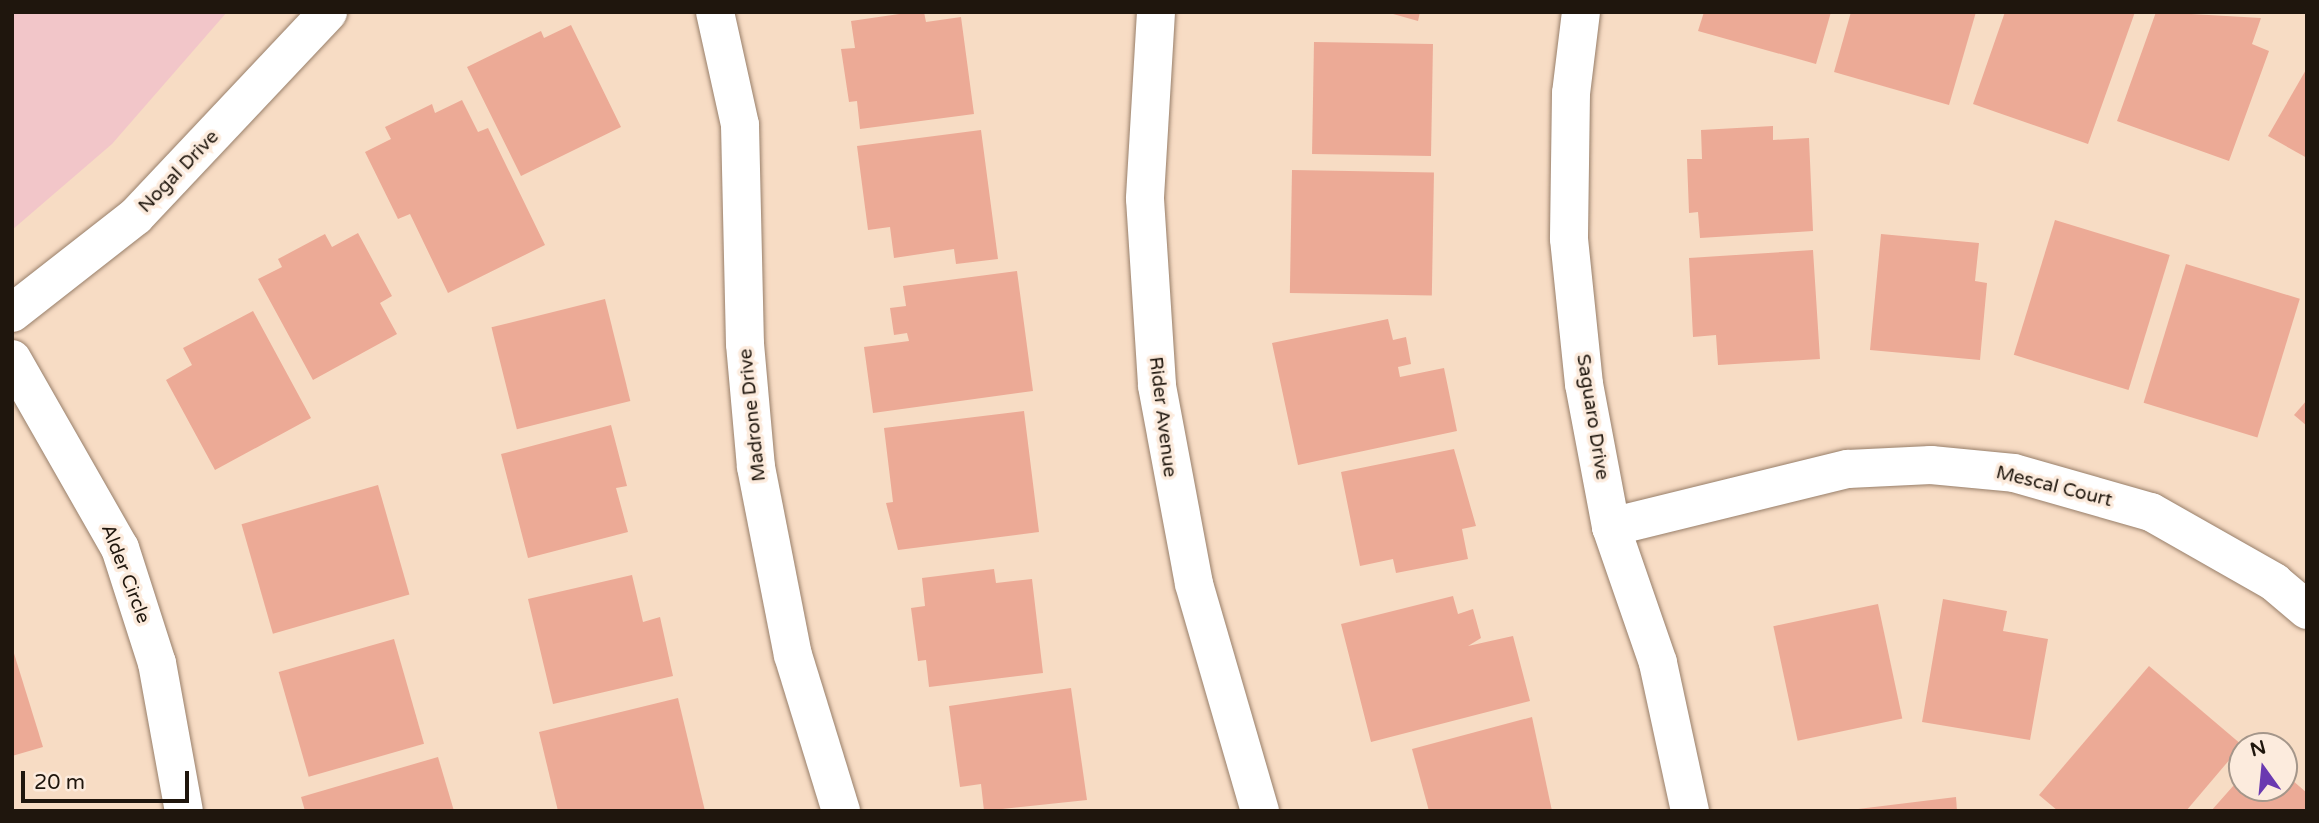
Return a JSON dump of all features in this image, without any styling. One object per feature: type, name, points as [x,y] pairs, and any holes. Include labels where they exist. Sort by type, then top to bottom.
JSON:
[{"type":"street","name":"Nogal Drive","points":[[12,313],[136,216],[328,12]]},
{"type":"street","name":"Madrone Drive","points":[[715,12],[740,125],[745,344],[756,467],[793,655],[841,811]]},
{"type":"street","name":"Rider Avenue","points":[[1156,12],[1145,199],[1157,386],[1194,584],[1260,811]]},
{"type":"street","name":"Saguaro Drive","points":[[1581,12],[1572,93],[1570,239],[1584,384],[1611,527],[1658,663],[1690,811]]},
{"type":"street","name":"Alder Circle","points":[[12,359],[120,548],[157,663],[184,811]]},
{"type":"street","name":"Mescal Court","points":[[1611,527],[1848,468],[1931,465],[2014,473],[2151,512],[2274,582],[2307,610]]},
{"type":"shaded area","points":[[12,12],[227,12],[112,144],[12,230]]},
{"type":"building","points":[[924,12],[926,22],[961,17],[974,114],[860,129],[857,101],[849,102],[841,49],[855,48],[851,21]]},
{"type":"building","points":[[1386,12],[1420,12],[1418,21]]},
{"type":"building","points":[[1704,12],[1831,12],[1816,64],[1698,31]]},
{"type":"building","points":[[1851,12],[1976,12],[1949,105],[1834,72]]},
{"type":"building","points":[[2005,12],[2135,12],[2088,144],[1973,104]]},
{"type":"building","points":[[2156,12],[2261,18],[2252,44],[2269,51],[2229,161],[2117,121]]},
{"type":"building","points":[[571,25],[621,127],[521,176],[467,67],[541,31],[544,38]]},
{"type":"building","points":[[1314,42],[1433,44],[1431,156],[1312,154]]},
{"type":"building","points":[[2307,68],[2307,158],[2268,136]]},
{"type":"building","points":[[462,100],[478,132],[488,128],[545,245],[448,293],[410,214],[398,219],[365,152],[391,139],[385,127],[432,104],[435,113]]},
{"type":"building","points":[[1773,126],[1773,140],[1809,138],[1813,231],[1700,238],[1698,212],[1689,213],[1687,159],[1702,159],[1701,130]]},
{"type":"building","points":[[981,130],[998,259],[956,264],[954,249],[894,258],[890,227],[868,230],[857,146]]},
{"type":"building","points":[[1292,170],[1434,172],[1432,295],[1290,293]]},
{"type":"building","points":[[2055,220],[2170,255],[2129,390],[2014,355]]},
{"type":"building","points":[[358,233],[392,296],[380,303],[397,334],[313,380],[258,279],[282,267],[278,259],[325,234],[332,247]]},
{"type":"building","points":[[1881,234],[1979,243],[1975,281],[1987,283],[1980,360],[1870,350]]},
{"type":"building","points":[[1813,250],[1820,359],[1718,365],[1716,335],[1693,337],[1689,258]]},
{"type":"building","points":[[2186,264],[2300,299],[2257,437],[2144,403]]},
{"type":"building","points":[[1017,271],[1033,391],[873,413],[864,347],[909,341],[907,333],[894,335],[890,308],[906,306],[903,286]]},
{"type":"building","points":[[605,299],[630,401],[517,429],[491,327]]},
{"type":"building","points":[[253,311],[311,418],[215,470],[166,380],[192,365],[183,348]]},
{"type":"building","points":[[1388,319],[1393,340],[1406,337],[1411,364],[1398,367],[1400,377],[1444,368],[1457,431],[1298,465],[1272,343]]},
{"type":"building","points":[[2307,400],[2307,426],[2294,415]]},
{"type":"building","points":[[1024,411],[1039,532],[898,550],[886,503],[893,502],[884,428]]},
{"type":"building","points":[[611,425],[627,486],[616,488],[628,532],[528,558],[501,454]]},
{"type":"building","points":[[1454,449],[1476,526],[1462,529],[1468,559],[1396,573],[1393,559],[1360,566],[1341,472]]},
{"type":"building","points":[[378,485],[409,595],[273,634],[242,524]]},
{"type":"building","points":[[994,569],[996,583],[1032,579],[1043,673],[929,687],[926,660],[918,661],[911,608],[925,606],[922,578]]},
{"type":"building","points":[[632,575],[643,622],[660,617],[673,676],[553,704],[528,599]]},
{"type":"building","points":[[1453,596],[1458,614],[1473,609],[1481,638],[1468,646],[1513,636],[1530,701],[1371,742],[1341,624]]},
{"type":"building","points":[[1943,599],[2007,611],[2003,631],[2048,639],[2030,740],[1922,722]]},
{"type":"building","points":[[1878,604],[1902,718],[1798,741],[1773,626]]},
{"type":"building","points":[[394,639],[424,744],[309,777],[279,672]]},
{"type":"building","points":[[12,647],[43,747],[12,756]]},
{"type":"building","points":[[2149,666],[2228,733],[2228,762],[2186,811],[2058,811],[2039,795]]},
{"type":"building","points":[[1071,688],[1087,800],[984,811],[981,784],[960,787],[949,706]]},
{"type":"building","points":[[678,698],[705,811],[558,811],[539,732]]},
{"type":"building","points":[[1532,717],[1552,811],[1429,811],[1412,749]]},
{"type":"building","points":[[438,757],[454,811],[305,811],[301,797]]},
{"type":"building","points":[[2298,785],[2307,793],[2307,811],[2211,811],[2228,792],[2228,802],[2298,802]]},
{"type":"building","points":[[1956,797],[1957,811],[1858,811],[1858,809]]}]
